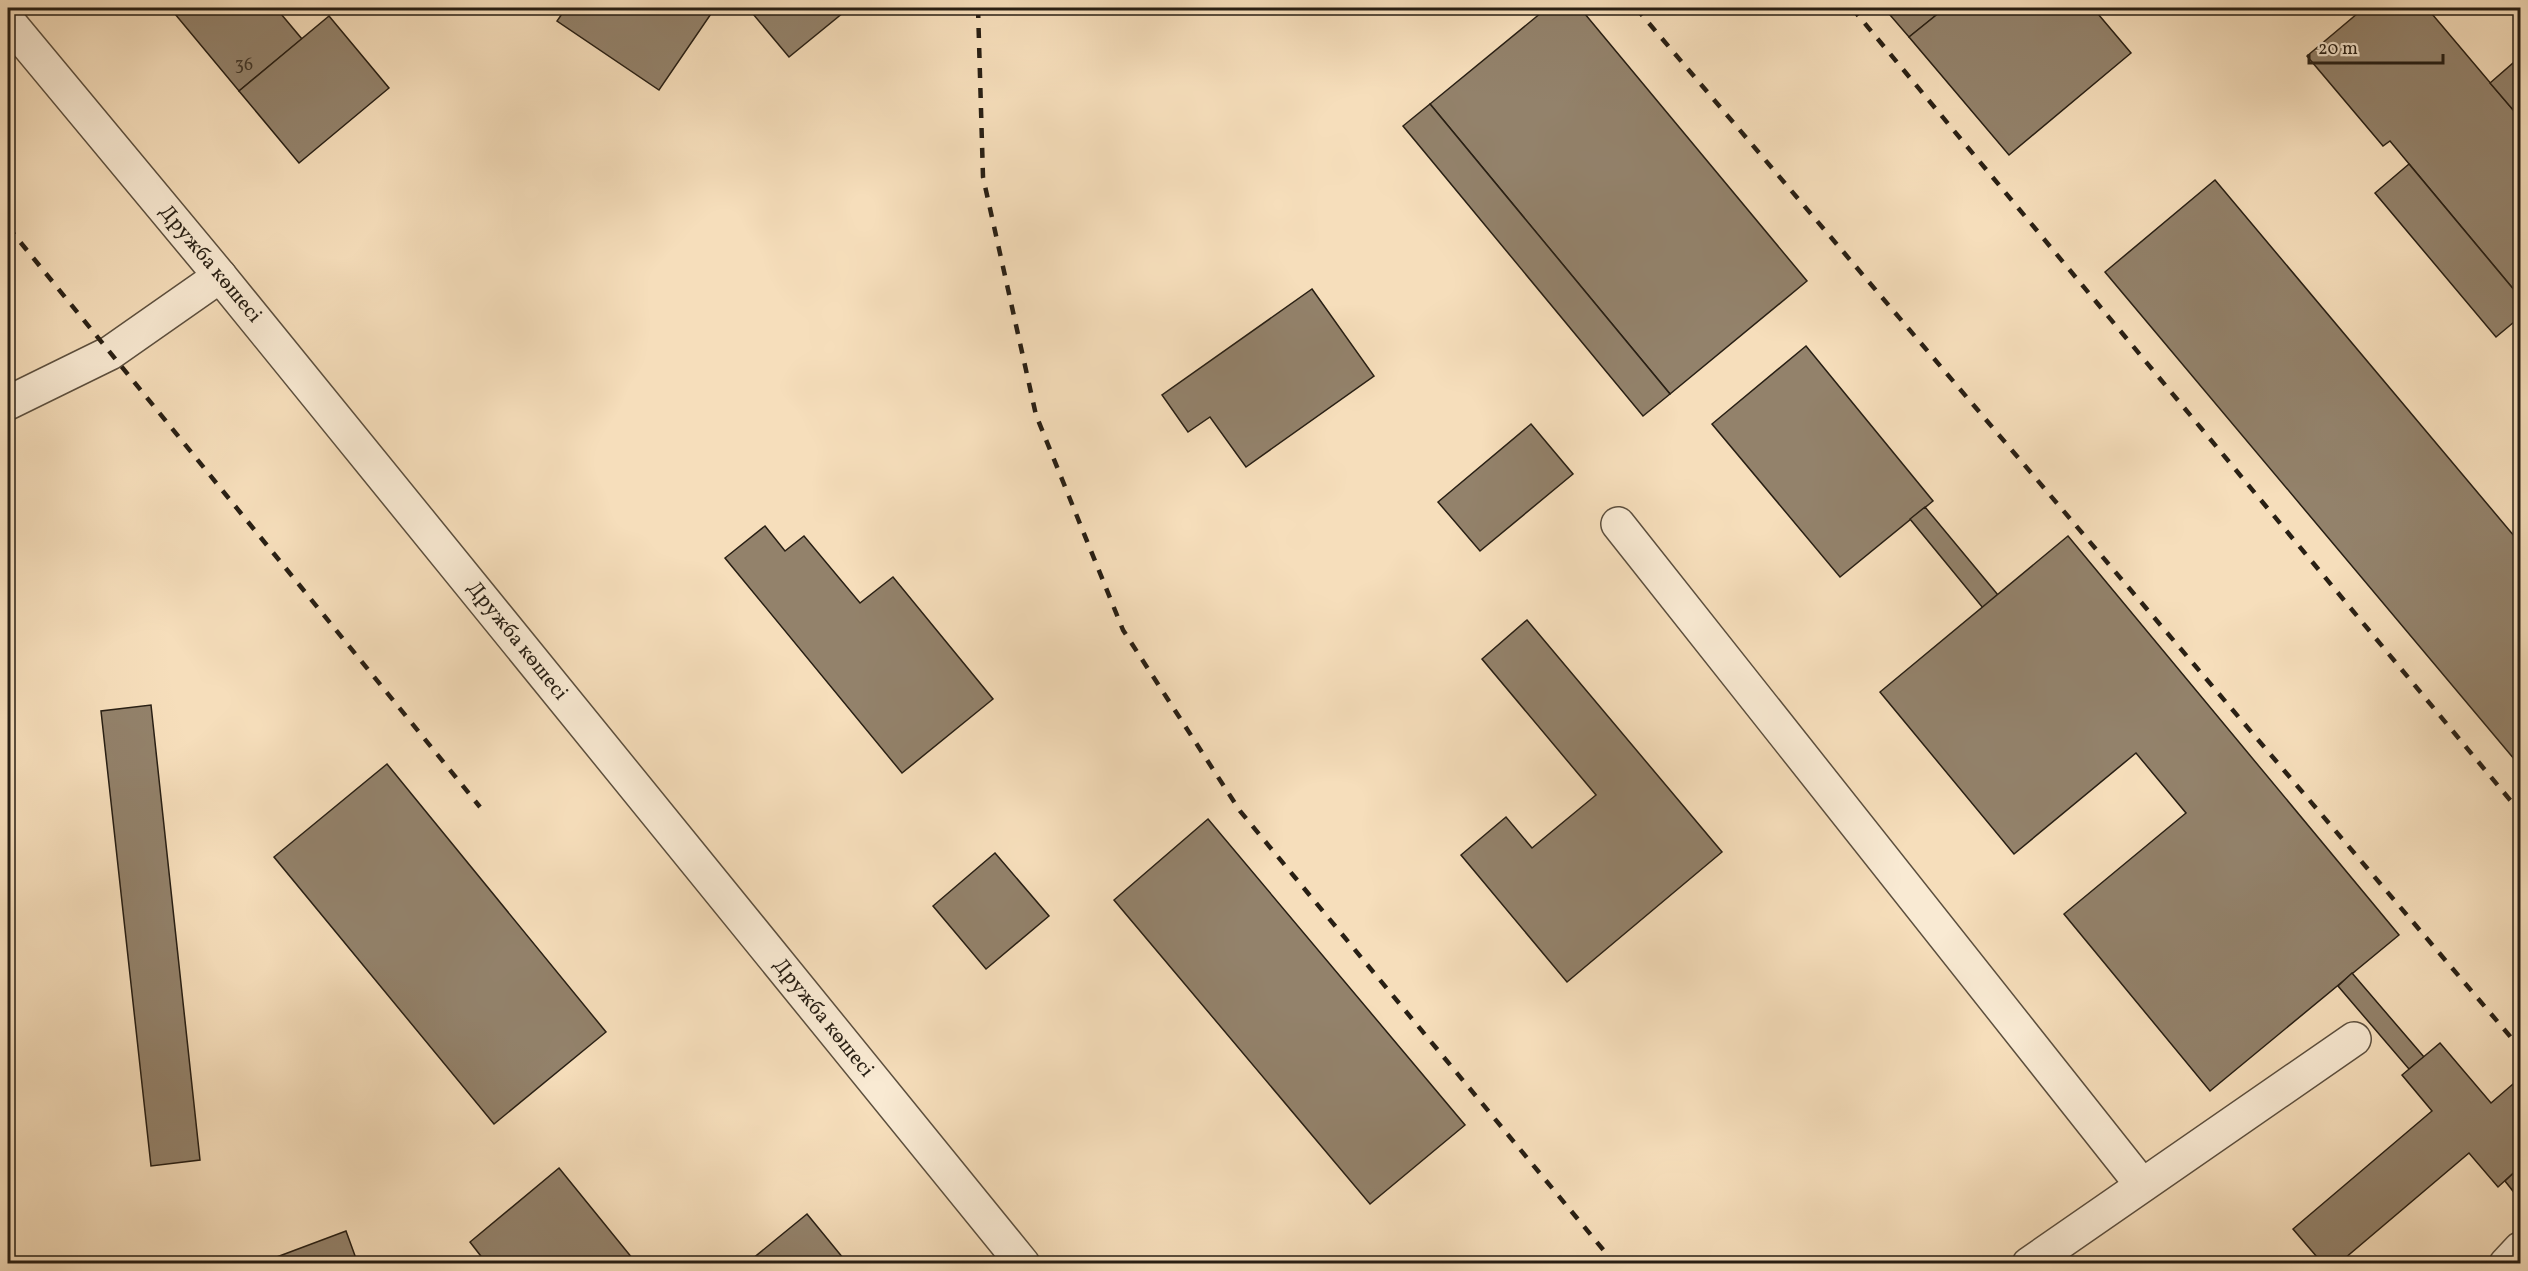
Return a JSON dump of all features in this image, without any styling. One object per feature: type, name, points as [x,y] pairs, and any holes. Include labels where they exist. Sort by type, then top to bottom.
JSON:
[{"type":"street","name":"Дружба көшесі","points":[[8,21],[220,276],[1023,1263]]},
{"type":"street","points":[[8,403],[110,353],[220,276]]},
{"type":"street","points":[[1618,524],[2142,1185]]},
{"type":"street","points":[[2029,1263],[2354,1038]]},
{"type":"street","points":[[2506,1263],[2520,1249]]},
{"type":"building","points":[[170,8],[276,8],[302,39],[239,91]]},
{"type":"building","points":[[566,8],[715,8],[659,90],[557,21]]},
{"type":"building","points":[[748,8],[849,8],[789,57]]},
{"type":"building","points":[[1547,8],[1580,8],[1807,281],[1670,394],[1430,104]]},
{"type":"building","points":[[1884,8],[1945,8],[1909,37]]},
{"type":"building","points":[[1945,8],[2093,8],[2131,53],[2009,155],[1909,37]]},
{"type":"building","points":[[2364,8],[2427,8],[2520,118],[2520,297],[2390,141],[2383,146],[2307,56]]},
{"type":"building","points":[[329,16],[389,88],[299,163],[239,91]]},
{"type":"building","points":[[2520,57],[2520,118],[2490,83]]},
{"type":"building","points":[[1430,104],[1670,394],[1643,416],[1403,126]]},
{"type":"building","points":[[2409,164],[2520,297],[2520,317],[2496,337],[2375,193]]},
{"type":"building","points":[[2215,180],[2520,543],[2520,766],[2105,272]]},
{"type":"building","points":[[1312,289],[1374,376],[1246,467],[1210,417],[1188,432],[1162,395]]},
{"type":"building","points":[[1806,346],[1933,501],[1840,577],[1712,424]]},
{"type":"building","points":[[1531,424],[1573,474],[1480,551],[1438,502]]},
{"type":"building","points":[[1925,507],[1998,595],[1983,608],[1910,519]]},
{"type":"building","points":[[765,526],[785,551],[804,536],[860,603],[893,577],[993,699],[902,773],[725,558]]},
{"type":"building","points":[[2068,536],[2399,935],[2210,1091],[2064,914],[2186,813],[2136,753],[2014,854],[1880,692]]},
{"type":"building","points":[[1527,620],[1722,852],[1567,982],[1461,855],[1506,817],[1532,848],[1596,795],[1482,659]]},
{"type":"building","points":[[151,705],[200,1160],[151,1166],[101,711]]},
{"type":"building","points":[[387,764],[606,1032],[494,1124],[274,857]]},
{"type":"building","points":[[1208,819],[1465,1125],[1370,1204],[1114,900]]},
{"type":"building","points":[[995,853],[1049,916],[986,969],[933,906]]},
{"type":"building","points":[[2352,973],[2424,1057],[2409,1069],[2338,986]]},
{"type":"building","points":[[2440,1043],[2491,1103],[2513,1084],[2520,1093],[2520,1167],[2498,1187],[2469,1153],[2338,1264],[2323,1264],[2293,1229],[2432,1111],[2402,1075]]},
{"type":"building","points":[[559,1168],[637,1264],[487,1264],[470,1242]]},
{"type":"building","points":[[2519,1168],[2520,1170],[2520,1200],[2505,1181]]},
{"type":"building","points":[[807,1214],[848,1264],[746,1264]]},
{"type":"building","points":[[346,1231],[358,1264],[258,1264]]},
{"type":"railway","points":[[978,8],[983,177],[1036,415],[1123,630],[1240,811],[1615,1264]]},
{"type":"railway","points":[[1636,8],[2520,1048]]},
{"type":"railway","points":[[1852,8],[2520,812]]},
{"type":"railway","points":[[8,227],[480,807]]}]
